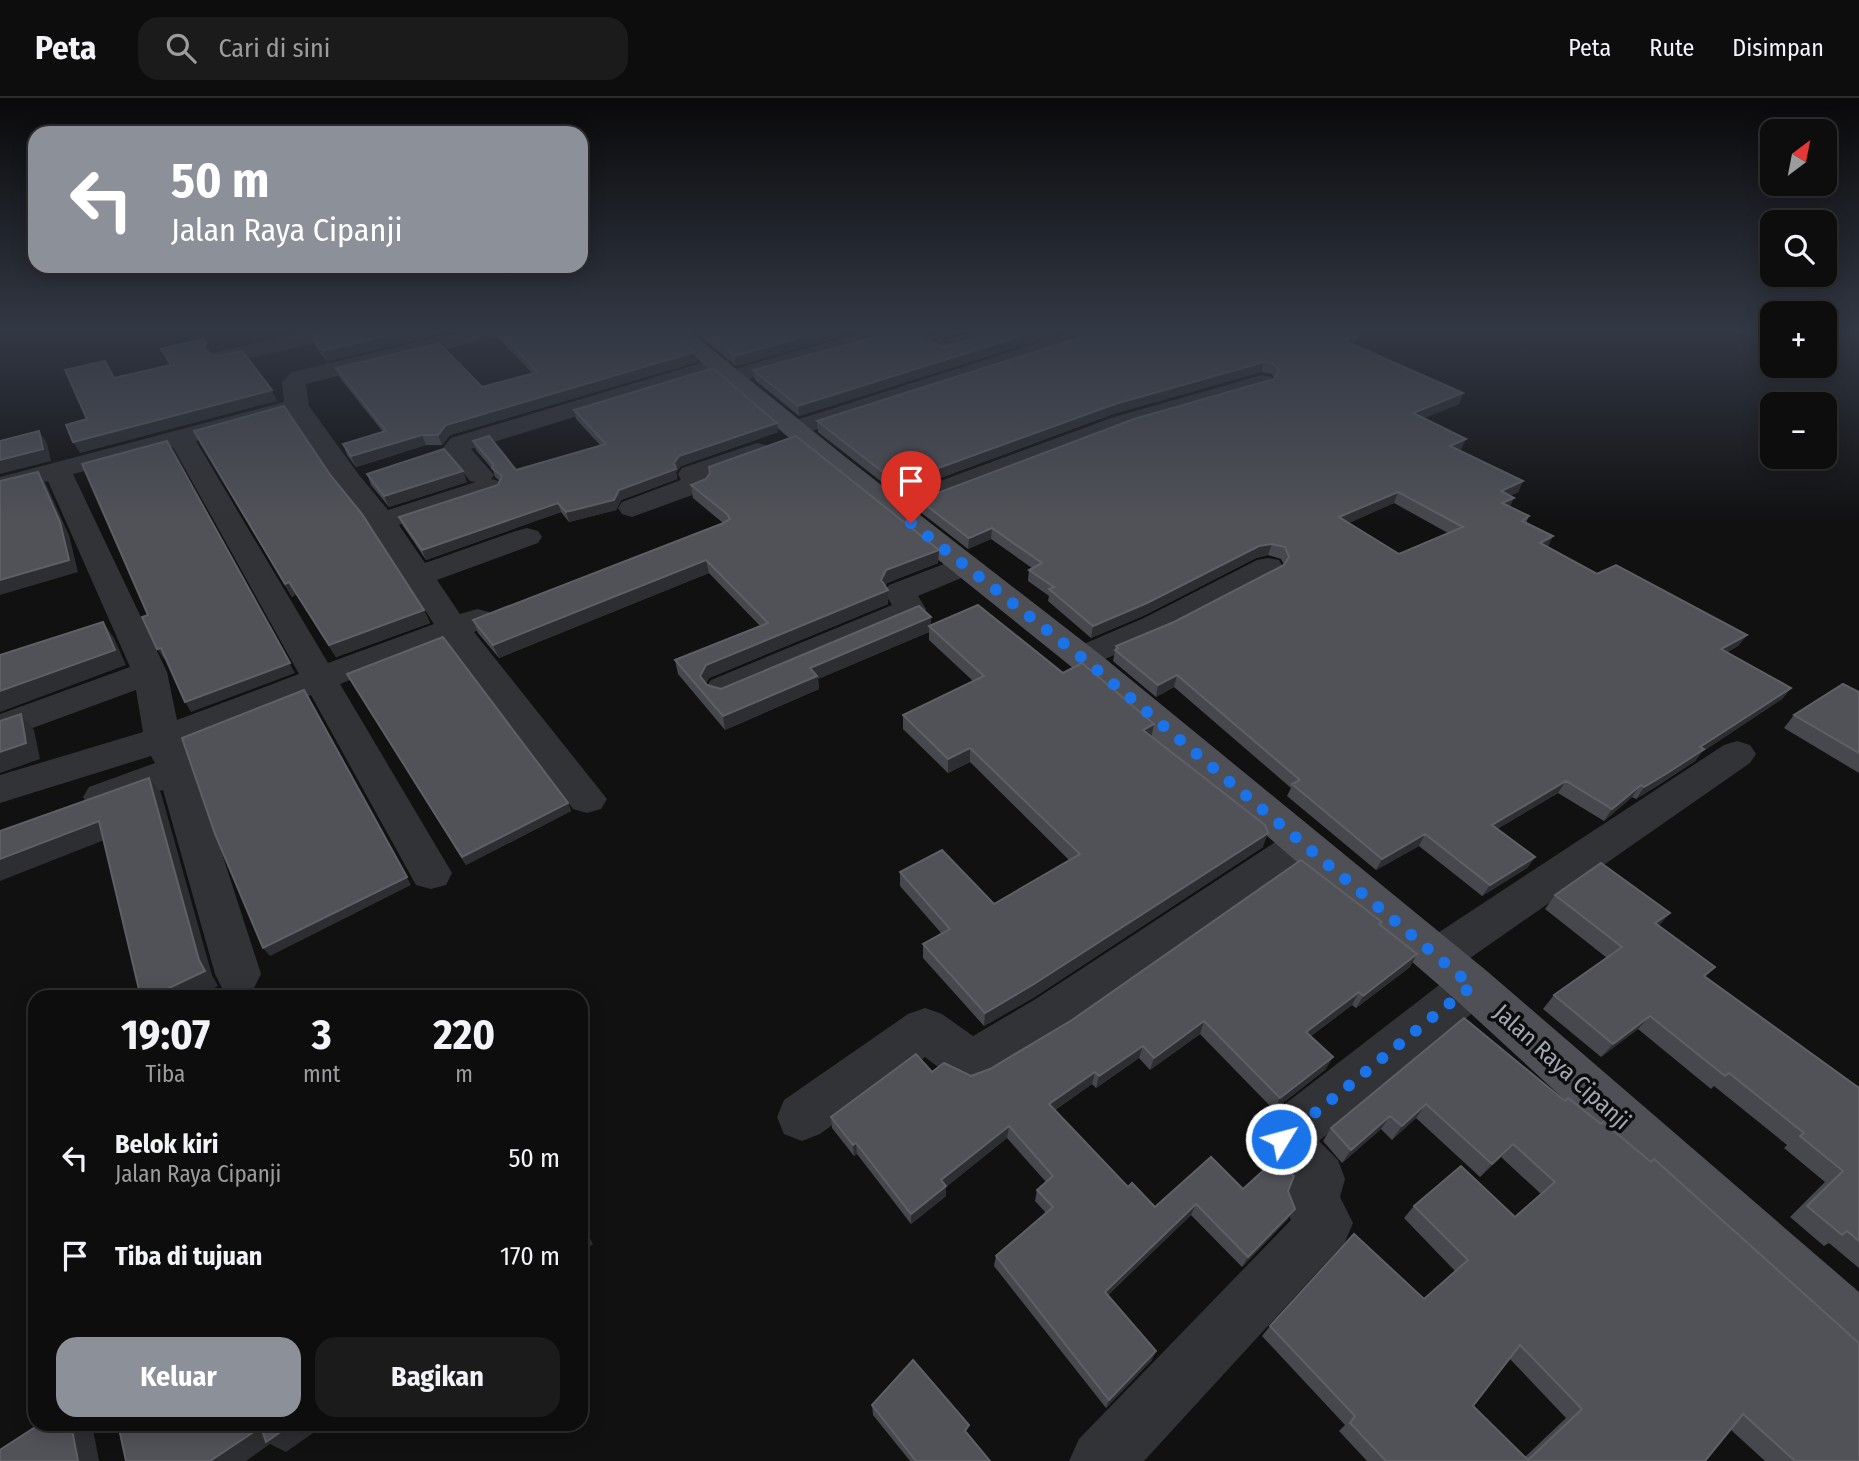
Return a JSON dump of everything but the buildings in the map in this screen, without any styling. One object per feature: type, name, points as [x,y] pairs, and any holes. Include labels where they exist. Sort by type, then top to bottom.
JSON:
[{"type":"main road","name":"Jalan Raya Cipanji","points":[[752,394],[1082,658],[1303,844],[1454,972],[1859,1330]]},
{"type":"street","points":[[296,394],[297,405],[361,477],[382,521],[453,628],[587,799]]},
{"type":"street","points":[[382,521],[485,481],[456,449],[460,444],[643,394]]},
{"type":"street","points":[[632,508],[696,484],[692,474],[798,432],[911,394]]},
{"type":"street","points":[[893,508],[1123,422],[1222,394]]},
{"type":"street","points":[[0,485],[297,405]]},
{"type":"street","points":[[180,436],[317,679],[431,873]]},
{"type":"street","points":[[57,469],[150,672],[169,754],[238,974]]},
{"type":"street","points":[[419,576],[527,537]]},
{"type":"street","points":[[1082,658],[1158,624],[1268,568]]},
{"type":"street","points":[[723,688],[910,609],[900,592],[977,574]]},
{"type":"street","points":[[63,812],[169,754],[317,679],[505,608]]},
{"type":"street","points":[[0,727],[150,672]]},
{"type":"street","points":[[0,789],[169,754]]},
{"type":"street","points":[[1101,1461],[1326,1223],[1311,1203],[1319,1179],[1281,1139],[1336,1098],[1386,1053],[1454,972],[1737,754]]},
{"type":"street","points":[[802,1117],[925,1029],[971,1063],[1051,1015],[1303,844]]},
{"type":"route","points":[[911,523],[1090,664],[1472,986],[1386,1053],[1336,1098],[1281,1139]]}]
